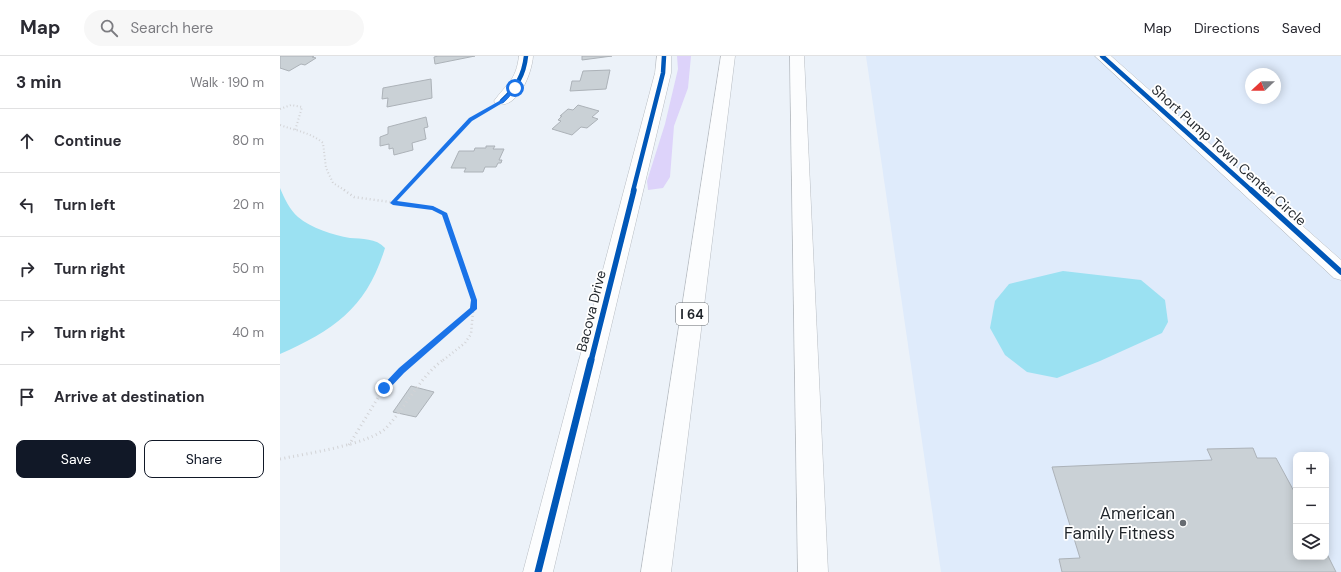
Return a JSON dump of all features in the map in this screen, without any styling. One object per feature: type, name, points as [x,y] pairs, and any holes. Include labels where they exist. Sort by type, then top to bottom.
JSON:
[{"type":"main road","points":[[502,101],[515,88],[522,76],[526,56]]},
{"type":"main road","name":"Bacova Drive","points":[[538,572],[663,73],[664,56]]},
{"type":"main road","name":"I 64","points":[[656,572],[728,56]]},
{"type":"main road","points":[[797,56],[813,572]]},
{"type":"main road","name":"Short Pump Town Center Circle","points":[[1102,56],[1341,272]]},
{"type":"path","points":[[393,203],[471,120],[502,101]]},
{"type":"path","points":[[280,109],[287,105],[302,107],[295,131]]},
{"type":"path","points":[[280,125],[295,131],[314,135],[322,143],[325,151],[326,168],[333,183],[354,197],[433,208],[444,214],[474,300],[471,334],[465,343],[432,368],[386,429],[367,439],[348,445],[280,459]]},
{"type":"path","points":[[348,445],[384,388],[402,370],[473,309]]},
{"type":"shaded area","points":[[677,56],[691,56],[688,88],[674,126],[670,177],[663,188],[648,190],[647,181],[665,124],[678,69]]},
{"type":"shaded area","points":[[866,56],[1341,56],[1341,572],[941,572]]},
{"type":"water","points":[[280,188],[292,211],[303,221],[337,235],[377,242],[385,248],[378,269],[369,286],[346,314],[317,336],[280,354]]},
{"type":"water","points":[[1063,271],[1141,280],[1165,300],[1168,322],[1162,333],[1100,361],[1057,378],[1027,372],[1005,355],[990,328],[995,301],[1009,284]]},
{"type":"building","points":[[280,56],[314,56],[312,57],[316,58],[305,65],[301,64],[289,71],[280,68]]},
{"type":"building","points":[[475,56],[435,64],[434,57]]},
{"type":"building","points":[[582,56],[612,56],[582,60]]},
{"type":"building","points":[[610,70],[606,89],[570,91],[572,81],[580,81],[583,71]]},
{"type":"building","points":[[431,79],[432,98],[387,107],[388,98],[382,99],[383,88]]},
{"type":"building","points":[[578,105],[599,111],[592,117],[598,119],[587,128],[581,127],[572,135],[552,129],[561,121],[558,120],[562,116],[560,116],[568,109],[573,110]]},
{"type":"building","points":[[426,117],[428,127],[424,128],[426,139],[412,143],[413,150],[394,155],[393,148],[389,149],[389,144],[380,146],[380,137],[388,134],[388,127]]},
{"type":"building","points":[[486,146],[495,146],[493,149],[504,149],[499,160],[502,160],[501,163],[498,163],[496,167],[485,167],[483,172],[464,172],[466,168],[451,168],[459,151],[474,151],[475,148],[486,148]]},
{"type":"building","points":[[411,386],[434,392],[416,417],[393,412]]},
{"type":"building","name":"American Family Fitness","points":[[1253,448],[1257,458],[1276,458],[1293,489],[1293,560],[1329,560],[1329,558],[1336,572],[1062,572],[1059,559],[1080,558],[1052,467],[1212,460],[1207,449]]},
{"type":"cycle path","points":[[502,101],[512,91],[522,76],[526,56]]},
{"type":"cycle path","points":[[538,572],[663,73],[664,56]]},
{"type":"cycle path","points":[[1102,56],[1341,272]]},
{"type":"place","name":"American Family Fitness","points":[[1183,523]]},
{"type":"route","points":[[384,388],[402,370],[473,309],[474,300],[444,214],[433,208],[393,203],[471,120],[502,101],[515,88]]}]
